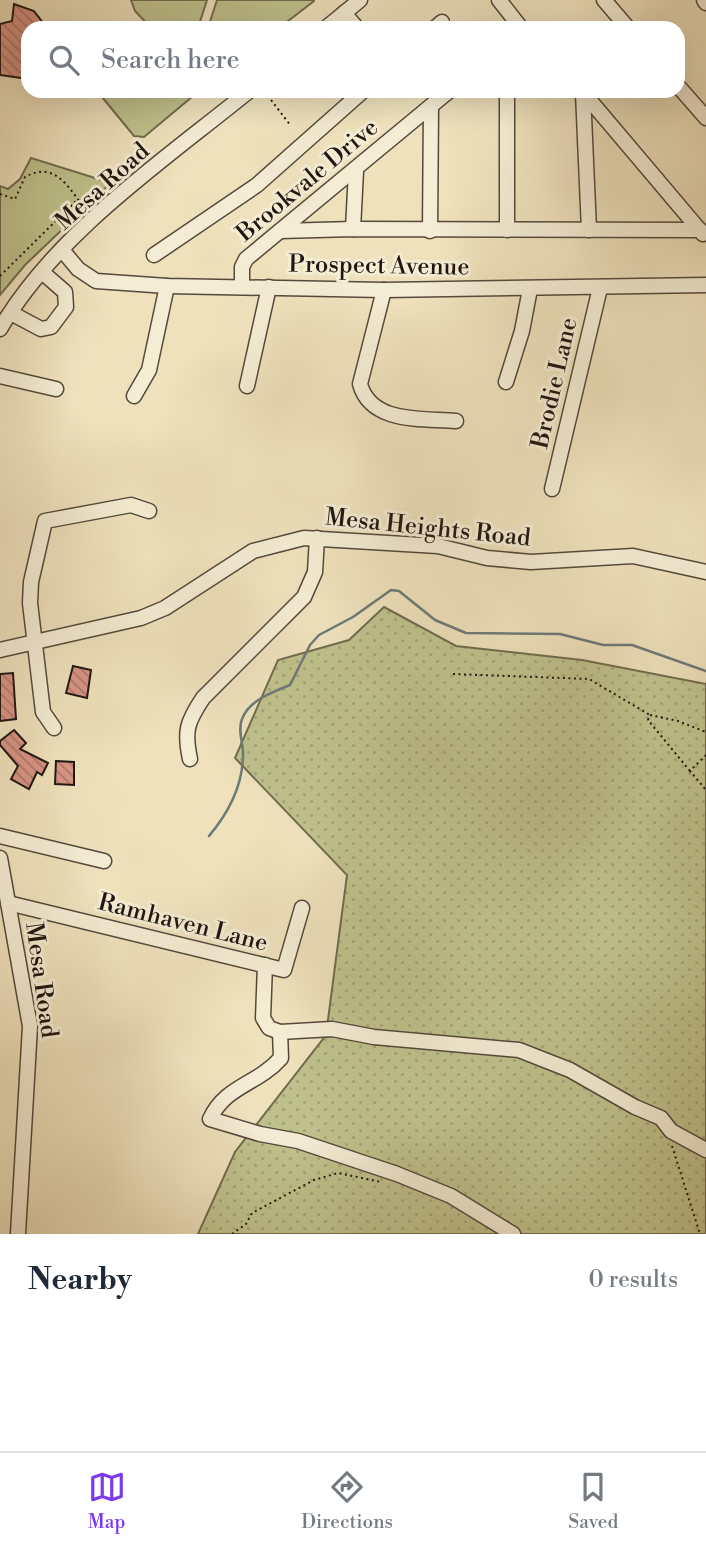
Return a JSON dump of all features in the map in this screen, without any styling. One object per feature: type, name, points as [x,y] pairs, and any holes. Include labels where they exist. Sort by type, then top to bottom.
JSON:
[{"type":"street","points":[[334,21],[360,0]]},
{"type":"street","points":[[499,0],[516,21]]},
{"type":"street","points":[[604,0],[622,21]]},
{"type":"street","points":[[344,13],[351,21]]},
{"type":"street","points":[[685,94],[706,118]]},
{"type":"street","name":"Mesa Road","points":[[0,329],[42,272],[93,219],[240,98]]},
{"type":"street","points":[[154,255],[257,185],[355,98]]},
{"type":"street","name":"Brookvale Drive","points":[[242,286],[242,267],[246,259],[356,171],[441,98]]},
{"type":"street","points":[[507,98],[507,230]]},
{"type":"street","points":[[582,98],[589,230]]},
{"type":"street","points":[[587,98],[703,234]]},
{"type":"street","points":[[430,231],[431,106]]},
{"type":"street","points":[[353,229],[356,171]]},
{"type":"street","points":[[280,232],[353,229],[589,230],[703,234]]},
{"type":"street","name":"Prospect Avenue","points":[[63,251],[78,269],[96,281],[167,286],[384,290],[706,285]]},
{"type":"street","points":[[11,313],[41,329],[51,327],[66,307],[65,292],[42,272]]},
{"type":"street","points":[[134,396],[149,370],[167,286]]},
{"type":"street","points":[[247,386],[269,287]]},
{"type":"street","name":"Brodie Lane","points":[[552,489],[600,288]]},
{"type":"street","points":[[506,382],[530,289]]},
{"type":"street","points":[[384,290],[360,384],[364,396],[369,404],[386,414],[456,421]]},
{"type":"street","points":[[0,376],[56,389]]},
{"type":"street","points":[[54,728],[43,712],[31,583],[45,521],[131,505],[149,511]]},
{"type":"street","points":[[190,760],[185,736],[194,712],[204,698],[304,597],[315,572],[317,538]]},
{"type":"street","name":"Mesa Heights Road","points":[[0,650],[141,618],[165,607],[253,551],[279,542],[317,538],[438,546],[487,558],[531,562],[634,556],[706,572]]},
{"type":"street","points":[[0,836],[104,861]]},
{"type":"street","name":"Mesa Road","points":[[0,858],[30,1026],[18,1234]]},
{"type":"street","name":"Ramhaven Lane","points":[[8,904],[284,970],[302,908]]},
{"type":"street","points":[[265,965],[263,1018],[269,1028],[280,1032],[331,1030],[374,1037],[519,1050],[570,1070],[635,1107],[661,1118],[671,1131],[706,1150]]},
{"type":"street","points":[[280,1032],[281,1058],[255,1081],[236,1088],[218,1103],[210,1119],[260,1134],[298,1140],[397,1174],[451,1196],[513,1234]]},
{"type":"path","points":[[271,100],[291,126]]},
{"type":"path","points":[[0,194],[15,199],[26,177],[41,170],[62,178],[85,209],[77,215]]},
{"type":"path","points":[[0,276],[78,200]]},
{"type":"path","points":[[453,674],[589,679],[650,715],[678,721],[706,732]]},
{"type":"path","points":[[650,715],[648,720],[654,729],[706,790]]},
{"type":"path","points":[[690,771],[706,755]]},
{"type":"path","points":[[671,1131],[672,1149],[700,1234]]},
{"type":"path","points":[[232,1234],[246,1224],[252,1213],[314,1180],[338,1174],[367,1182],[384,1182]]},
{"type":"green space","points":[[131,0],[207,0],[200,21],[144,21],[135,11]]},
{"type":"green space","points":[[217,0],[314,0],[288,21],[210,21]]},
{"type":"green space","points":[[103,98],[191,98],[144,137],[134,136]]},
{"type":"green space","points":[[31,158],[111,183],[25,265],[0,295],[0,186],[8,189],[20,179]]},
{"type":"green space","points":[[384,607],[456,646],[582,660],[706,684],[706,1234],[198,1234],[235,1152],[326,1035],[347,875],[235,758],[278,660],[349,640]]},
{"type":"building","points":[[14,4],[34,11],[42,21],[21,21],[21,78],[0,75],[0,24],[12,21]]},
{"type":"building","points":[[73,666],[91,670],[87,698],[66,693]]},
{"type":"building","points":[[13,673],[16,719],[0,721],[0,674]]},
{"type":"building","points":[[14,730],[26,743],[20,749],[48,763],[42,775],[37,772],[29,789],[11,779],[18,766],[0,745],[0,741]]},
{"type":"building","points":[[56,761],[74,762],[74,785],[55,784]]},
{"type":"waterway","points":[[209,836],[229,807],[238,786],[243,763],[240,727],[245,712],[262,698],[290,685],[310,645],[319,635],[353,617],[391,590],[399,591],[435,620],[466,633],[560,634],[603,645],[632,645],[706,671]]}]
